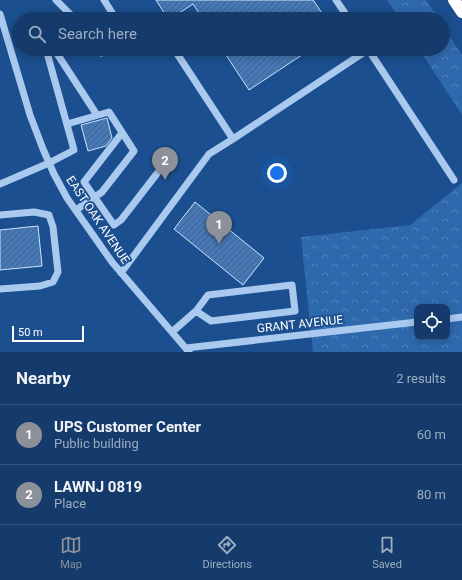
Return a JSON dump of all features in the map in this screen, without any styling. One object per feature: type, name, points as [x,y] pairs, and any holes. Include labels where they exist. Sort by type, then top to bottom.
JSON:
[{"type":"highway","points":[[454,0],[462,12]]},
{"type":"street","points":[[56,0],[69,12]]},
{"type":"street","points":[[104,0],[112,12]]},
{"type":"street","points":[[336,0],[344,12]]},
{"type":"street","name":"EAST OAK AVENUE","points":[[0,14],[12,54]]},
{"type":"street","name":"EAST OAK AVENUE","points":[[12,56],[30,115],[43,149],[67,198],[112,262],[188,350]]},
{"type":"street","points":[[0,184],[49,163],[74,150],[48,56]]},
{"type":"street","points":[[59,56],[97,115]]},
{"type":"street","points":[[179,56],[233,139]]},
{"type":"street","points":[[121,273],[209,154],[358,56]]},
{"type":"street","points":[[374,56],[454,180]]},
{"type":"street","points":[[67,124],[108,112],[134,151],[102,192],[76,210]]},
{"type":"street","points":[[122,133],[84,182],[114,225],[121,220],[159,171]]},
{"type":"street","points":[[0,215],[34,212],[49,216],[53,227],[58,272],[53,282],[40,286],[0,289]]},
{"type":"street","points":[[172,332],[196,311],[208,295],[292,285],[295,310],[211,321],[196,311]]},
{"type":"street","points":[[450,319],[462,317]]},
{"type":"street","name":"GRANT AVENUE","points":[[188,350],[414,322]]},
{"type":"green space","points":[[387,0],[426,0],[434,12],[395,12]]},
{"type":"green space","points":[[450,37],[462,55],[462,115],[424,56],[450,56]]},
{"type":"green space","points":[[462,183],[462,352],[313,352],[301,237],[410,225]]},
{"type":"building","points":[[156,0],[313,0],[321,12],[198,12],[193,4],[181,12],[164,12]]},
{"type":"building","points":[[227,56],[300,56],[249,90]]},
{"type":"building","points":[[107,118],[112,138],[106,146],[88,151],[81,125]]},
{"type":"building","points":[[195,202],[264,258],[243,285],[174,229]]},
{"type":"building","points":[[38,226],[42,266],[0,270],[0,230]]},
{"type":"place","name":"LAWNJ 0819","points":[[165,180]]},
{"type":"place","name":"UPS Customer Center","points":[[219,244]]}]
